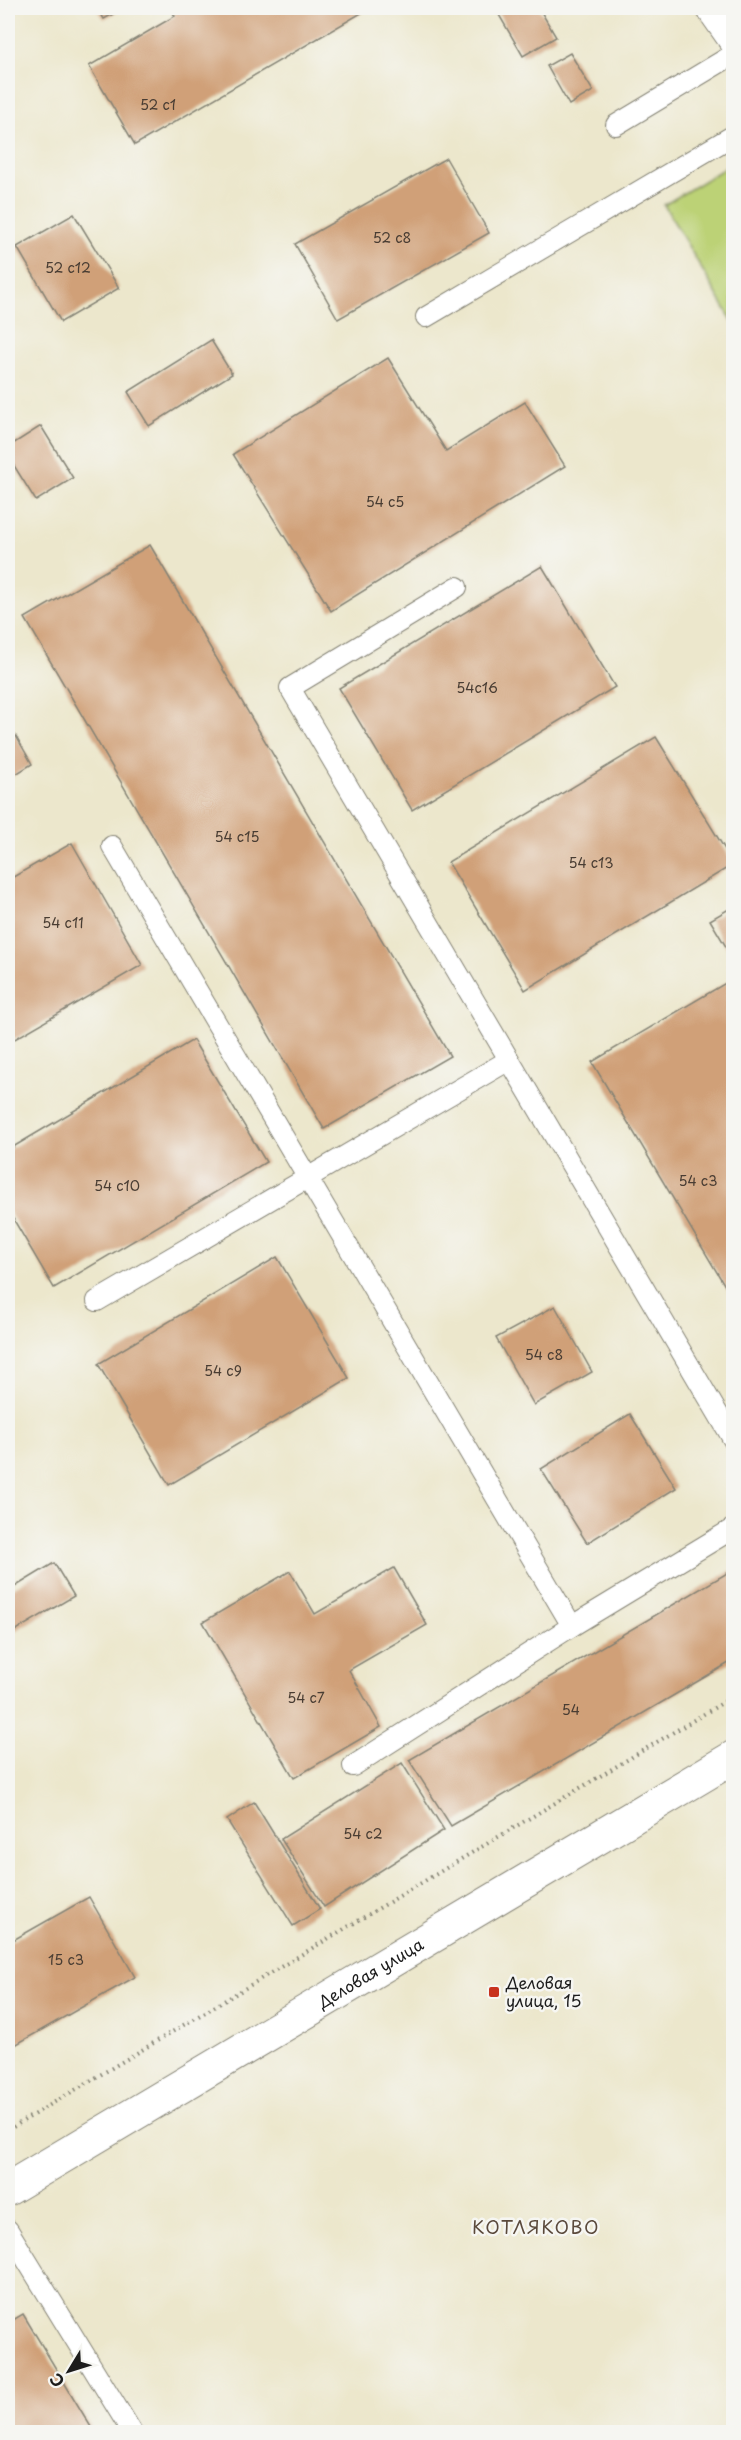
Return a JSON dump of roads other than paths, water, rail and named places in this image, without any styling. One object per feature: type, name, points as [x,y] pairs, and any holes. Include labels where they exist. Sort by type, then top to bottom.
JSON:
[{"type":"street","points":[[713,8],[734,38]]},
{"type":"street","name":"Деловая улица","points":[[8,2189],[734,1757]]},
{"type":"lane","points":[[616,124],[734,54]]},
{"type":"lane","points":[[426,317],[734,135]]},
{"type":"lane","points":[[457,587],[290,688],[734,1442]]},
{"type":"lane","points":[[112,846],[572,1626]]},
{"type":"lane","points":[[96,1301],[508,1060]]},
{"type":"lane","points":[[353,1766],[572,1626],[734,1528]]},
{"type":"lane","points":[[8,2230],[13,2251],[132,2433]]},
{"type":"place","name":"Деловая улица, 15","points":[[494,1992]]},
{"type":"district","name":"КОТЛЯКОВО","points":[[536,2228]]}]
